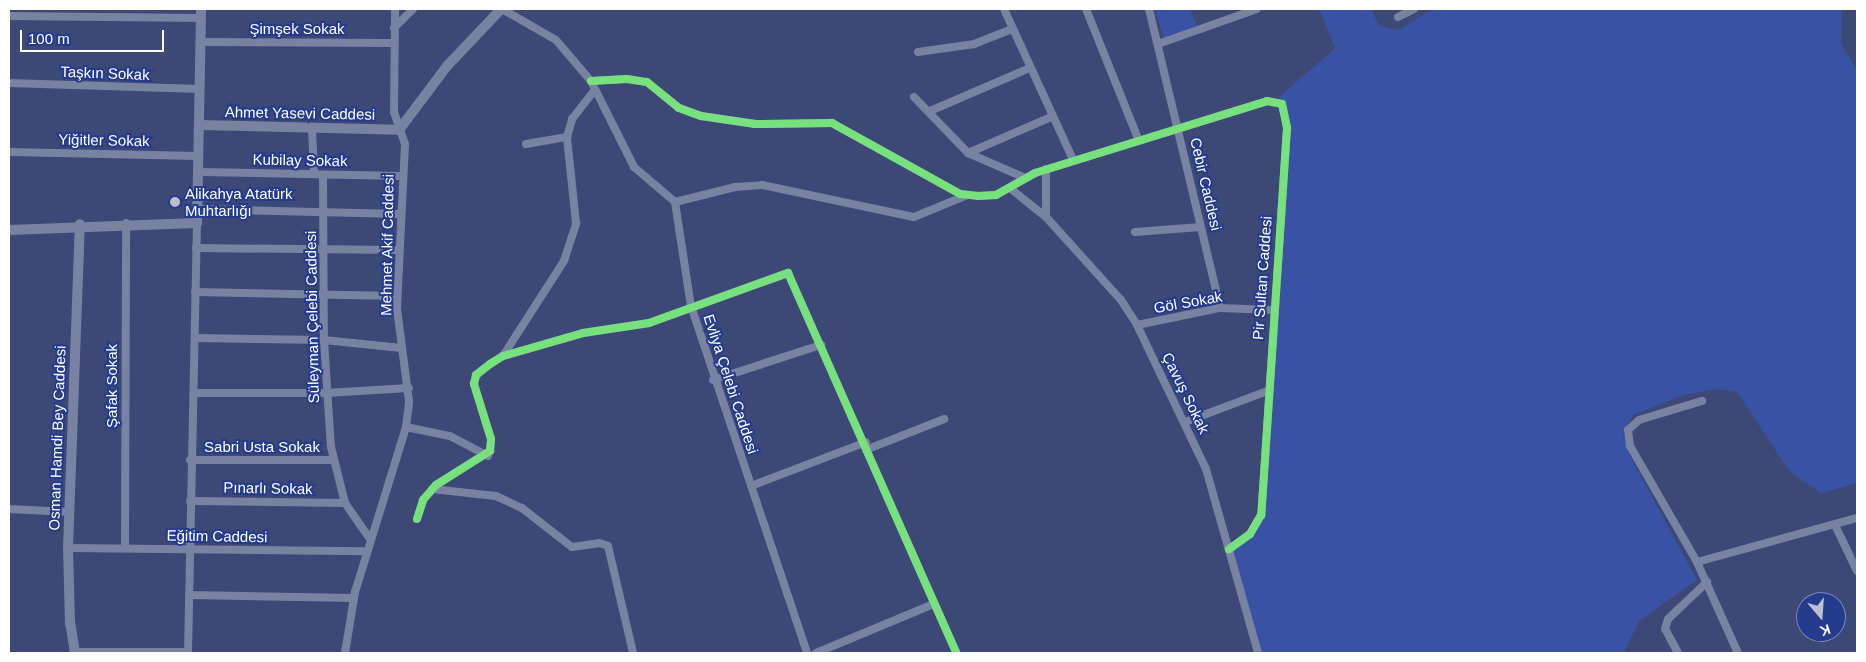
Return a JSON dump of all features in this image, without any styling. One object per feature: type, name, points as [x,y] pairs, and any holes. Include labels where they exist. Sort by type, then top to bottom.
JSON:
[{"type":"street","name":"Mehmet Akif Caddesi","points":[[345,653],[354,598],[370,539],[406,427],[409,388],[402,348],[397,296],[401,176],[405,144],[394,112],[394,9]]},
{"type":"street","points":[[394,28],[414,9]]},
{"type":"street","points":[[399,130],[446,66],[501,9],[556,40],[591,81],[634,167],[675,202],[735,186],[762,184],[914,217],[967,195],[989,196],[1011,189],[1024,178],[1073,160],[1179,130]]},
{"type":"street","points":[[1004,9],[1051,117],[1073,160]]},
{"type":"street","points":[[1086,9],[1139,140]]},
{"type":"street","name":"Cebir Caddesi","points":[[1149,9],[1220,308]]},
{"type":"street","points":[[1158,44],[1257,9]]},
{"type":"street","points":[[1398,17],[1414,9]]},
{"type":"street","points":[[9,16],[201,13],[194,393],[190,460],[188,653],[75,653]]},
{"type":"street","points":[[918,52],[964,46],[1012,29]]},
{"type":"street","name":"Şimşek Sokak","points":[[200,42],[394,43]]},
{"type":"street","points":[[930,111],[1030,68]]},
{"type":"street","points":[[591,81],[627,79],[647,82],[679,108],[701,116],[755,124],[832,123],[967,195]]},
{"type":"street","name":"Taşkın Sokak","points":[[9,83],[200,89]]},
{"type":"street","points":[[417,519],[432,489],[488,456],[491,440],[474,380],[503,356],[564,261],[576,223],[567,137],[572,119],[595,90]]},
{"type":"street","points":[[914,97],[930,111],[968,153],[1024,178]]},
{"type":"street","name":"Pir Sultan Caddesi","points":[[1179,130],[1267,101],[1282,104],[1287,128],[1267,391],[1261,514],[1250,534],[1229,549]]},
{"type":"street","points":[[968,153],[1051,117]]},
{"type":"street","name":"Ahmet Yasevi Caddesi","points":[[200,126],[399,130]]},
{"type":"street","points":[[312,128],[314,174]]},
{"type":"street","points":[[526,144],[567,137]]},
{"type":"street","name":"Yiğitler Sokak","points":[[9,152],[198,156]]},
{"type":"street","points":[[1046,169],[1046,217]]},
{"type":"street","name":"Kubilay Sokak","points":[[198,172],[401,176]]},
{"type":"street","name":"Süleyman Çelebi Caddesi","points":[[323,175],[326,249],[324,340],[326,393],[333,460],[345,503],[370,539]]},
{"type":"street","name":"Çavuş Sokak","points":[[1011,189],[1046,217],[1121,300],[1137,325],[1206,469],[1258,653]]},
{"type":"street","name":"Evliya Çelebi Caddesi","points":[[675,202],[691,306],[713,380],[807,653]]},
{"type":"street","points":[[197,210],[400,214]]},
{"type":"street","name":"Şafak Sokak","points":[[125,548],[126,223]]},
{"type":"street","points":[[9,230],[80,224],[197,223]]},
{"type":"street","name":"Osman Hamdi Bey Caddesi","points":[[75,653],[68,548],[80,224]]},
{"type":"street","points":[[1134,232],[1202,227]]},
{"type":"street","points":[[196,248],[398,250]]},
{"type":"street","points":[[503,356],[583,333],[644,325],[691,306],[788,273],[867,446],[956,653]]},
{"type":"street","points":[[195,292],[324,293],[397,296]]},
{"type":"street","name":"Göl Sokak","points":[[1137,325],[1220,308],[1273,310]]},
{"type":"street","points":[[195,338],[324,340],[402,348]]},
{"type":"street","points":[[713,380],[821,345]]},
{"type":"street","points":[[194,393],[326,393],[409,388]]},
{"type":"street","points":[[1185,422],[1267,391]]},
{"type":"street","points":[[1702,401],[1631,424],[1628,439],[1697,562],[1738,653]]},
{"type":"street","points":[[751,486],[944,419]]},
{"type":"street","points":[[406,427],[450,436],[488,456]]},
{"type":"street","name":"Sabri Usta Sokak","points":[[190,460],[333,460]]},
{"type":"street","points":[[432,489],[496,496],[522,508],[572,547],[599,543],[608,546],[633,653]]},
{"type":"street","name":"Pınarlı Sokak","points":[[190,501],[345,503]]},
{"type":"street","points":[[9,509],[69,512]]},
{"type":"street","points":[[1697,562],[1857,518]]},
{"type":"street","points":[[1835,525],[1857,571]]},
{"type":"street","name":"Eğitim Caddesi","points":[[68,548],[367,551]]},
{"type":"street","points":[[1678,653],[1665,629],[1668,618],[1707,582]]},
{"type":"street","points":[[189,595],[354,598]]},
{"type":"street","points":[[816,653],[934,604]]},
{"type":"shaded area","points":[[1155,9],[1190,9],[1197,26],[1164,39]]},
{"type":"shaded area","points":[[1319,9],[1371,9],[1379,26],[1399,30],[1432,9],[1842,9],[1841,43],[1857,71],[1857,483],[1821,493],[1790,472],[1737,392],[1718,389],[1684,395],[1633,415],[1623,434],[1630,456],[1697,580],[1639,621],[1624,653],[1258,653],[1229,549],[1259,522],[1286,118],[1276,100],[1335,48]]},
{"type":"cycle path","points":[[591,81],[627,79],[647,82],[679,108],[701,116],[755,124],[832,123],[960,194],[978,196],[996,195],[1035,173],[1267,101],[1282,104],[1287,128],[1261,515],[1250,534],[1229,549]]},
{"type":"cycle path","points":[[417,519],[423,500],[436,485],[490,451],[491,439],[474,384],[476,375],[490,364],[503,356],[583,333],[649,323],[788,273],[956,653]]},
{"type":"place","name":"Alikahya Atatürk Muhtarlığı","points":[[175,202]]}]
